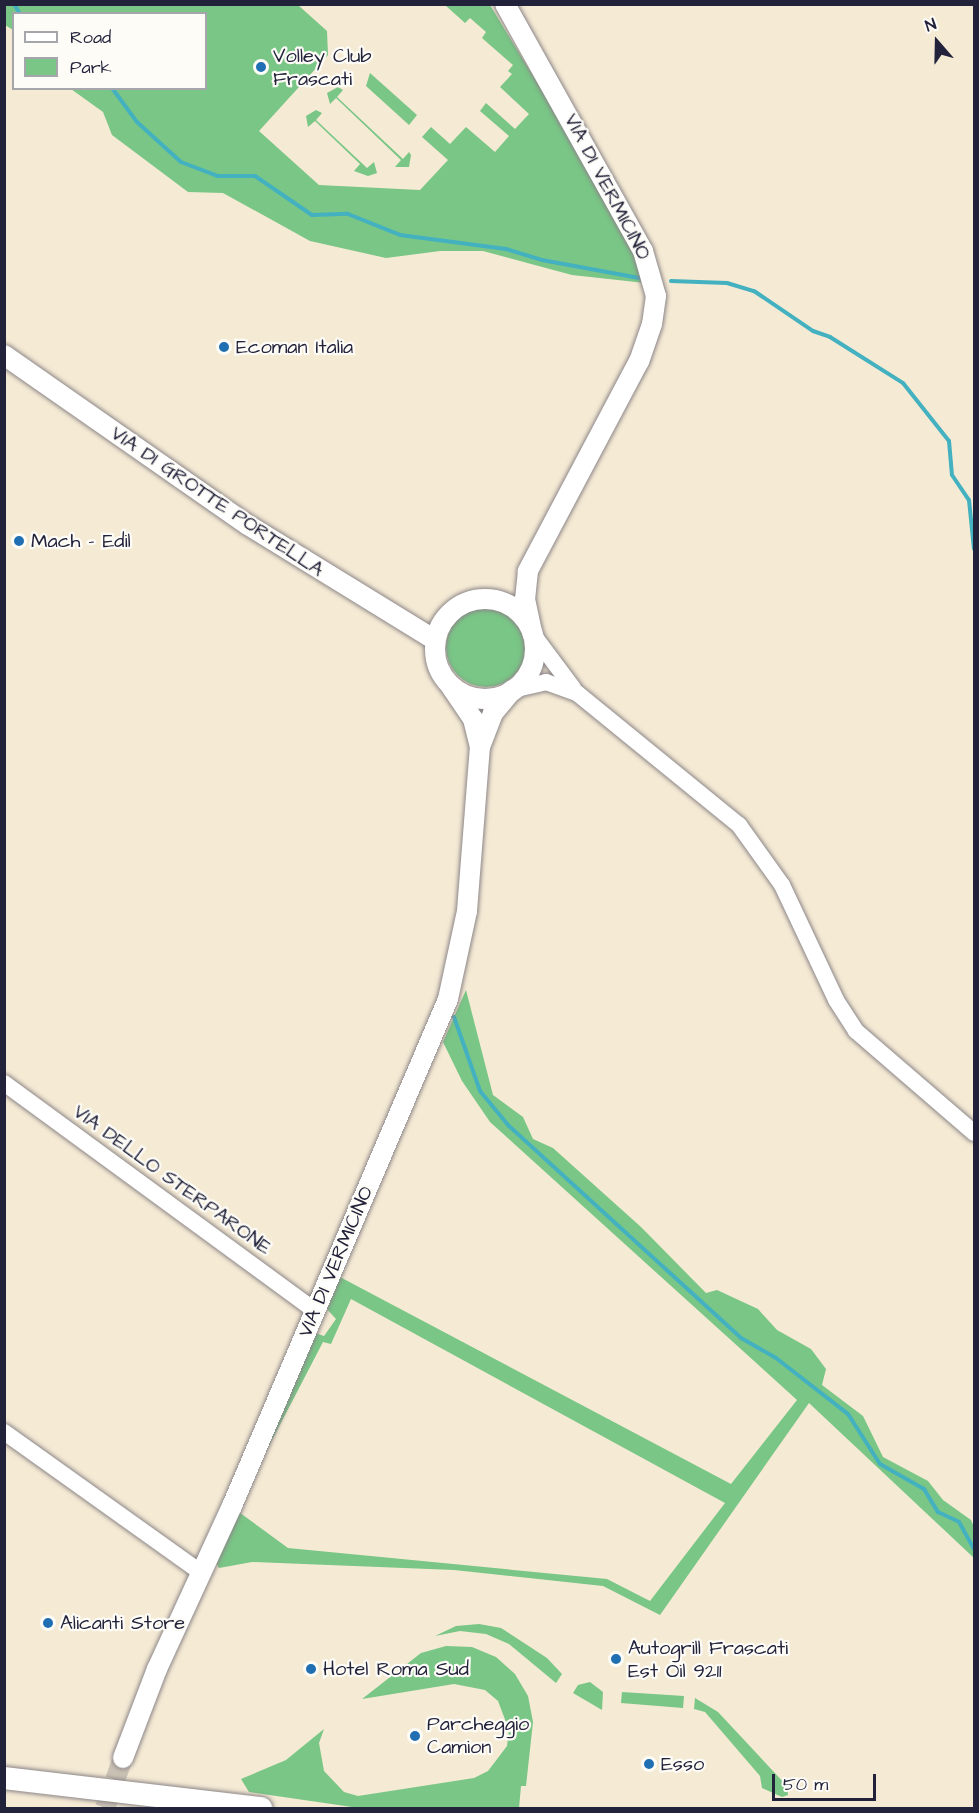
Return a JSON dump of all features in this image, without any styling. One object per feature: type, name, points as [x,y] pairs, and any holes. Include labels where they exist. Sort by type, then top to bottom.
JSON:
[{"type":"highway","points":[[4,1778],[261,1809]]},
{"type":"main road","name":"VIA DI VERMICINO","points":[[505,4],[643,251],[656,296],[652,324],[639,361],[528,571],[525,599],[532,633]]},
{"type":"main road","name":"VIA DI GROTTE PORTELLA","points":[[4,355],[248,525],[435,640]]},
{"type":"main road","name":"VIA DI VERMICINO","points":[[491,599],[528,571]]},
{"type":"main road","points":[[476,599],[491,599],[517,610],[532,633],[532,665],[512,690],[480,698],[450,686],[435,657],[435,640],[440,626],[455,609],[476,599]]},
{"type":"main road","name":"VIA DI VERMICINO","points":[[450,686],[473,719],[480,747]]},
{"type":"main road","name":"VIA DI VERMICINO","points":[[123,1758],[157,1669],[202,1572],[315,1311],[452,986],[470,889],[480,747],[493,713],[512,690]]},
{"type":"street","points":[[532,633],[577,693],[739,825],[782,885],[836,1000],[856,1031],[975,1133]]},
{"type":"street","points":[[512,690],[546,682],[577,693]]},
{"type":"street","name":"VIA DELLO STERPARONE","points":[[4,1083],[315,1311]]},
{"type":"street","points":[[4,1432],[202,1572]]},
{"type":"green space","points":[[4,5],[298,5],[327,31],[328,55],[259,131],[319,185],[420,190],[448,160],[422,137],[431,127],[450,144],[466,127],[495,152],[509,136],[480,111],[486,103],[515,129],[529,114],[500,87],[512,74],[508,71],[513,65],[482,38],[486,32],[470,18],[465,23],[445,5],[490,5],[623,224],[645,283],[572,275],[483,251],[440,251],[386,258],[310,241],[223,193],[188,192],[112,135],[103,112],[72,90],[207,90],[207,12],[12,12],[12,29],[5,25]]},
{"type":"green space","points":[[370,73],[417,115],[409,125],[366,86]]},
{"type":"green space","points":[[338,87],[343,90],[337,97],[403,159],[409,152],[411,155],[409,167],[395,167],[401,160],[336,98],[330,104],[327,93]]},
{"type":"green space","points":[[316,110],[322,113],[316,120],[367,168],[374,162],[377,173],[368,176],[354,171],[360,164],[315,121],[308,127],[306,116]]},
{"type":"green space","points":[[478,607],[494,607],[515,618],[526,639],[526,655],[515,676],[494,687],[478,687],[464,681],[452,669],[446,655],[446,639],[452,625],[464,613]]},
{"type":"green space","points":[[466,990],[493,1095],[523,1117],[533,1139],[553,1148],[641,1227],[706,1293],[717,1290],[758,1309],[777,1330],[811,1349],[826,1369],[822,1385],[863,1416],[883,1457],[928,1481],[943,1500],[971,1520],[974,1527],[974,1558],[809,1403],[660,1615],[603,1586],[454,1570],[252,1562],[219,1568],[215,1561],[236,1510],[288,1548],[607,1579],[650,1601],[725,1503],[351,1299],[331,1344],[323,1342],[243,1496],[315,1333],[324,1336],[336,1319],[325,1307],[340,1277],[731,1484],[797,1400],[490,1122],[462,1081],[443,1042]]},
{"type":"green space","points":[[479,1624],[501,1628],[547,1658],[562,1674],[556,1683],[509,1644],[486,1634],[460,1631],[435,1636],[456,1626]]},
{"type":"green space","points":[[446,1646],[472,1647],[496,1657],[515,1674],[528,1696],[533,1722],[526,1786],[521,1786],[519,1808],[359,1808],[249,1792],[241,1779],[286,1760],[324,1729],[319,1743],[324,1771],[344,1792],[358,1796],[474,1778],[488,1771],[507,1746],[509,1730],[498,1701],[485,1690],[454,1684],[362,1699],[421,1653]]},
{"type":"green space","points":[[590,1682],[603,1692],[602,1710],[573,1693],[578,1685]]},
{"type":"green space","points":[[622,1692],[684,1696],[683,1708],[621,1703]]},
{"type":"green space","points":[[695,1698],[718,1712],[787,1786],[788,1795],[782,1797],[762,1788],[760,1776],[705,1712],[694,1709]]},
{"type":"waterway","points":[[14,4],[19,12]]},
{"type":"waterway","points":[[113,90],[137,122],[181,162],[217,176],[255,176],[312,215],[348,214],[400,235],[506,249],[542,260],[639,278]]},
{"type":"waterway","points":[[671,281],[727,283],[754,291],[813,331],[830,337],[903,383],[949,441],[952,475],[969,500],[974,549]]},
{"type":"waterway","points":[[454,1017],[480,1091],[509,1126],[741,1338],[776,1358],[848,1414],[880,1464],[924,1489],[938,1512],[959,1522],[974,1549]]},
{"type":"tunnel","points":[[105,1808],[123,1758]]},
{"type":"place","name":"Volley Club Frascati","points":[[261,67]]},
{"type":"place","name":"Ecoman Italia","points":[[224,347]]},
{"type":"place","name":"Mach - Edil","points":[[19,541]]},
{"type":"place","name":"Alicanti Store","points":[[48,1623]]},
{"type":"place","name":"Autogrill Frascati Est Oil 9211","points":[[616,1659]]},
{"type":"place","name":"Hotel Roma Sud","points":[[311,1669]]},
{"type":"place","name":"Parcheggio Camion","points":[[415,1736]]},
{"type":"place","name":"Esso","points":[[649,1764]]}]
